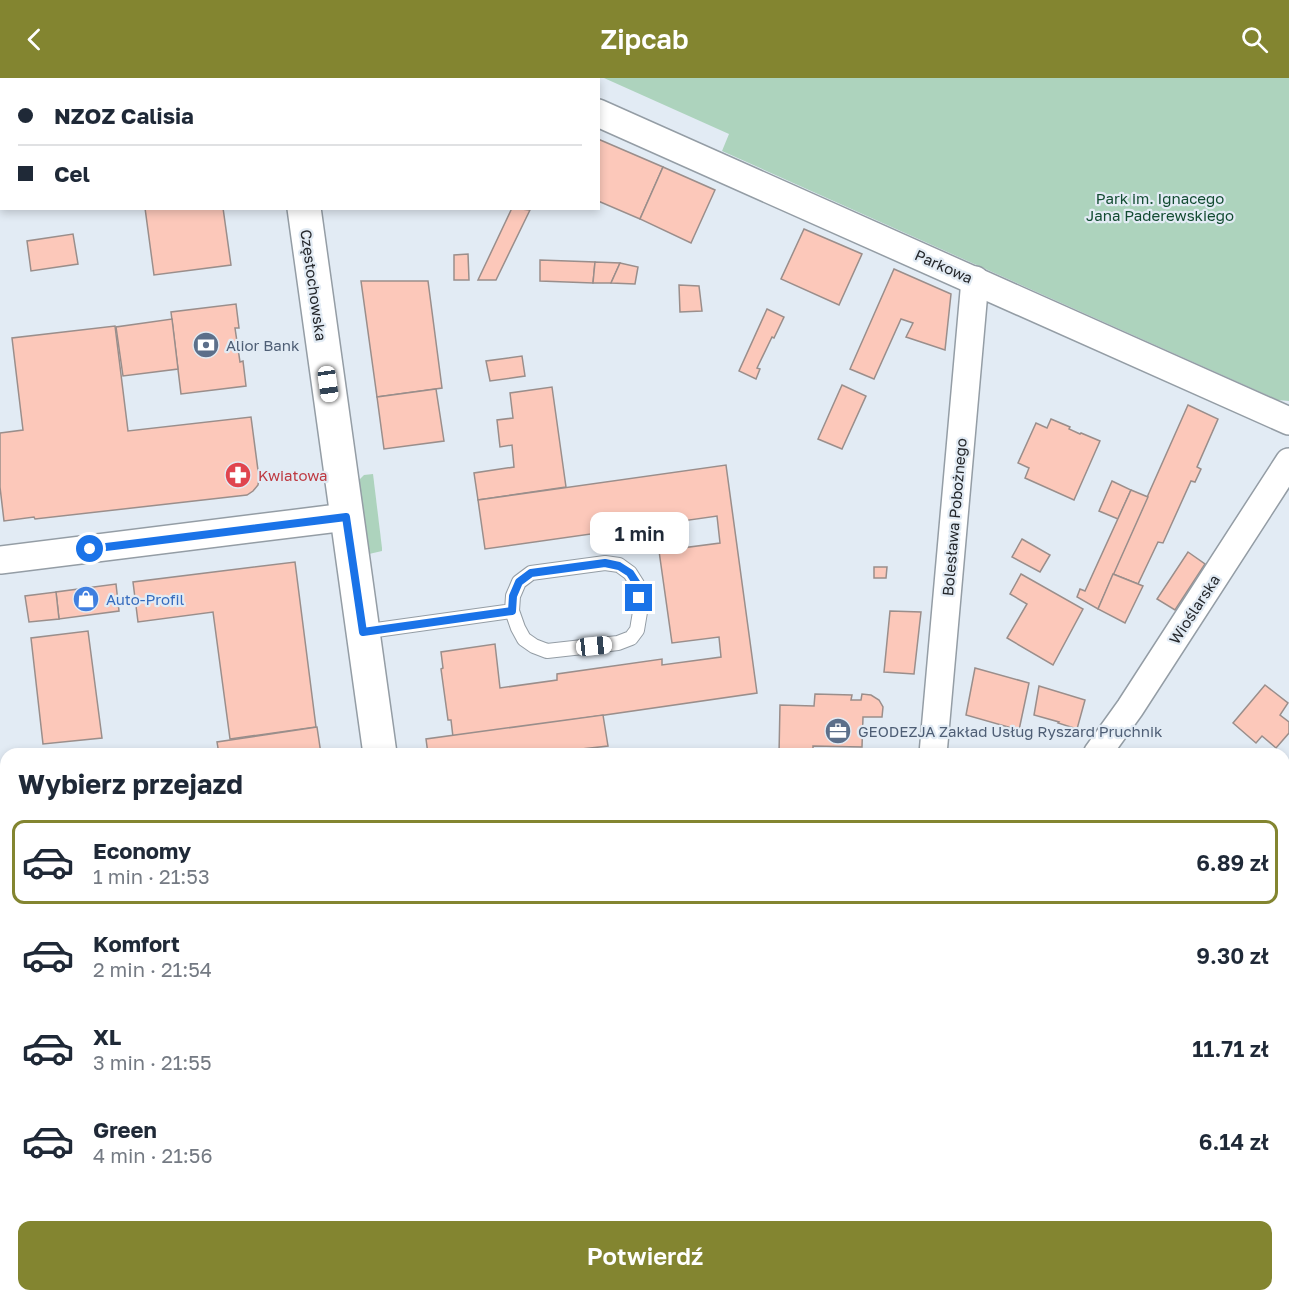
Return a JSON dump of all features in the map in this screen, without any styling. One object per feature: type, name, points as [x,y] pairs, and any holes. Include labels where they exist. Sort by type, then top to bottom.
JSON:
[{"type":"street","name":"Parkowa","points":[[600,114],[1289,422]]},
{"type":"street","name":"Częstochowska","points":[[304,210],[379,748]]},
{"type":"street","name":"Bolesława Pobożnego","points":[[934,748],[975,280]]},
{"type":"street","name":"Wioślarska","points":[[1101,748],[1130,708],[1289,462]]},
{"type":"street","points":[[0,560],[346,517]]},
{"type":"lane","points":[[605,563],[619,566],[630,573],[637,584],[640,612],[637,630],[631,639],[618,644],[547,651],[524,639],[512,611],[513,596],[519,582],[531,573],[605,563]]},
{"type":"lane","points":[[363,632],[512,611]]},
{"type":"green space","name":"Park im. Ignacego Jana Paderewskiego","points":[[604,78],[1289,78],[1289,401],[1278,400],[722,151],[729,134]]},
{"type":"green space","points":[[373,474],[382,551],[369,554],[359,480],[364,475]]},
{"type":"building","points":[[600,140],[663,167],[640,219],[600,202]]},
{"type":"building","points":[[663,167],[715,190],[691,243],[640,219]]},
{"type":"building","points":[[145,210],[223,210],[231,265],[154,275]]},
{"type":"building","points":[[511,210],[530,210],[496,280],[478,280]]},
{"type":"building","points":[[804,229],[862,254],[839,305],[781,279]]},
{"type":"building","points":[[73,234],[78,264],[31,271],[27,241]]},
{"type":"building","points":[[468,254],[469,280],[454,280],[454,255]]},
{"type":"building","points":[[540,260],[595,262],[593,283],[540,281]]},
{"type":"building","points":[[595,262],[620,263],[611,283],[593,283]]},
{"type":"building","points":[[620,263],[638,267],[635,284],[611,283]]},
{"type":"building","points":[[894,269],[951,294],[945,350],[906,337],[913,323],[901,319],[874,379],[850,369]]},
{"type":"building","points":[[361,281],[428,281],[442,388],[377,397]]},
{"type":"building","points":[[679,285],[699,286],[702,311],[680,312]]},
{"type":"building","name":"Alior Bank","points":[[236,304],[239,328],[235,328],[246,386],[181,394],[171,312]]},
{"type":"building","points":[[767,309],[784,317],[757,368],[760,369],[756,379],[739,371]]},
{"type":"building","points":[[172,319],[178,369],[123,376],[116,327]]},
{"type":"building","points":[[115,326],[128,431],[251,417],[258,485],[247,495],[4,521],[0,487],[0,433],[23,430],[12,338]]},
{"type":"building","points":[[522,356],[525,376],[490,381],[486,361]]},
{"type":"building","points":[[842,385],[866,396],[842,449],[818,439]]},
{"type":"building","points":[[552,387],[566,487],[478,500],[474,473],[514,467],[512,445],[500,447],[497,420],[513,418],[510,393]]},
{"type":"building","points":[[436,389],[444,441],[384,449],[377,397]]},
{"type":"building","points":[[1188,405],[1218,419],[1197,467],[1201,469],[1195,482],[1191,481],[1163,543],[1158,542],[1138,584],[1113,574]]},
{"type":"building","points":[[1051,419],[1080,434],[1100,441],[1074,500],[1025,478],[1029,468],[1018,463],[1036,423],[1047,428]]},
{"type":"building","points":[[726,465],[757,693],[453,737],[451,720],[448,720],[441,652],[495,644],[500,688],[557,680],[557,674],[662,659],[662,665],[721,657],[719,637],[672,643],[659,551],[720,543],[717,516],[485,549],[478,500]]},
{"type":"building","points":[[1112,481],[1131,490],[1118,519],[1099,511]]},
{"type":"building","points":[[1131,490],[1148,497],[1098,609],[1077,597],[1080,589],[1085,591]]},
{"type":"building","points":[[1022,539],[1050,555],[1040,572],[1012,557]]},
{"type":"building","points":[[1188,552],[1205,564],[1175,610],[1157,599]]},
{"type":"building","points":[[295,562],[316,727],[230,739],[213,612],[138,622],[133,582]]},
{"type":"building","points":[[874,567],[887,567],[886,578],[874,578]]},
{"type":"building","points":[[1021,574],[1083,609],[1053,665],[1007,638],[1027,604],[1010,594]]},
{"type":"building","points":[[1113,574],[1143,586],[1125,623],[1098,609]]},
{"type":"building","points":[[116,584],[119,611],[59,619],[56,592]]},
{"type":"building","points":[[56,592],[59,619],[29,622],[25,596]]},
{"type":"building","points":[[890,611],[921,612],[914,674],[884,672]]},
{"type":"building","points":[[88,631],[102,738],[43,744],[31,638]]},
{"type":"building","points":[[975,668],[1029,683],[1019,730],[966,715]]},
{"type":"building","points":[[1265,685],[1288,703],[1280,715],[1289,722],[1289,733],[1276,748],[1262,736],[1256,743],[1233,723]]},
{"type":"building","points":[[1039,686],[1085,700],[1077,729],[1034,715]]},
{"type":"building","points":[[815,694],[852,695],[851,700],[861,700],[862,694],[871,695],[879,700],[883,707],[882,717],[863,717],[862,747],[779,748],[780,705],[814,706]]},
{"type":"building","points":[[603,715],[608,746],[590,748],[427,748],[426,739]]},
{"type":"building","points":[[317,727],[320,748],[218,748],[217,742]]},
{"type":"place","name":"Alior Bank","points":[[206,345]]},
{"type":"place","name":"Kwiatowa","points":[[238,475]]},
{"type":"place","name":"Auto-Profil","points":[[86,599]]},
{"type":"place","name":"GEODEZJA Zakład Usług Ryszard Pruchnik","points":[[838,731]]},
{"type":"route","points":[[90,549],[346,517],[363,632],[512,611],[513,596],[519,582],[531,573],[605,563],[619,566],[630,573],[637,584],[639,598]]}]
